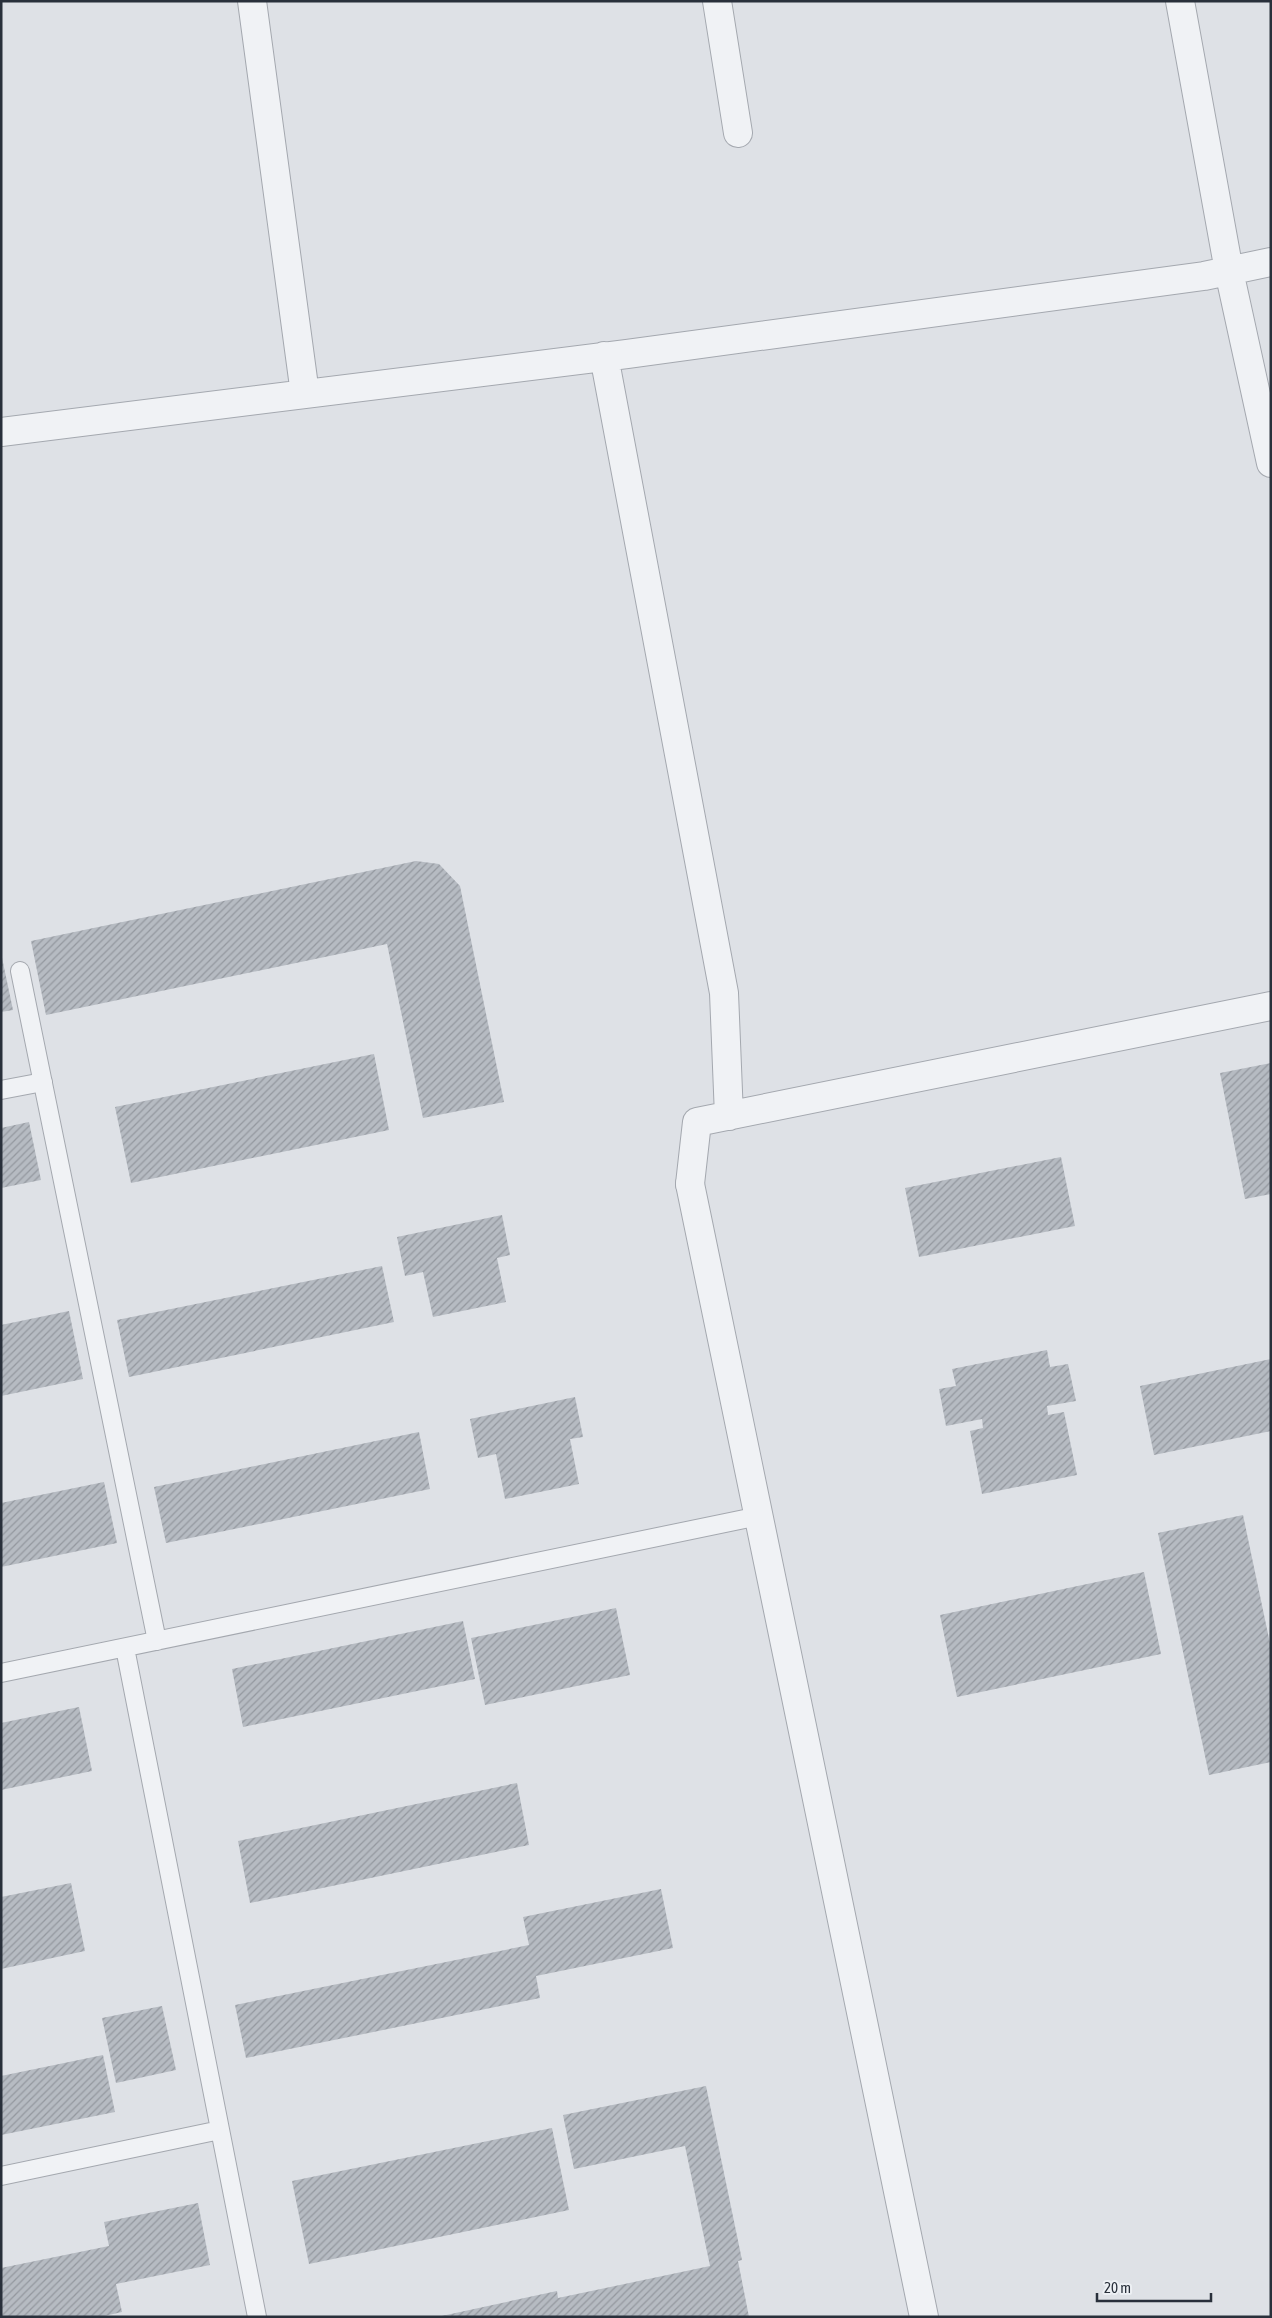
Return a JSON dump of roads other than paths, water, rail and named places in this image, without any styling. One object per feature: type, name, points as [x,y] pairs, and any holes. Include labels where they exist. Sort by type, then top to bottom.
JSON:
[{"type":"street","points":[[252,1],[305,394]]},
{"type":"street","points":[[717,1],[738,133]]},
{"type":"street","points":[[1180,1],[1229,271],[1271,463]]},
{"type":"street","points":[[1,432],[604,356],[1194,277],[1271,262]]},
{"type":"street","points":[[604,356],[724,993],[729,1116]]},
{"type":"street","points":[[924,2317],[690,1184],[697,1122],[1271,1006]]},
{"type":"lane","points":[[20,971],[157,1641]]},
{"type":"lane","points":[[1,1090],[43,1082]]},
{"type":"lane","points":[[1,1673],[759,1516]]},
{"type":"lane","points":[[125,1648],[257,2317]]},
{"type":"lane","points":[[1,2176],[220,2130]]}]
